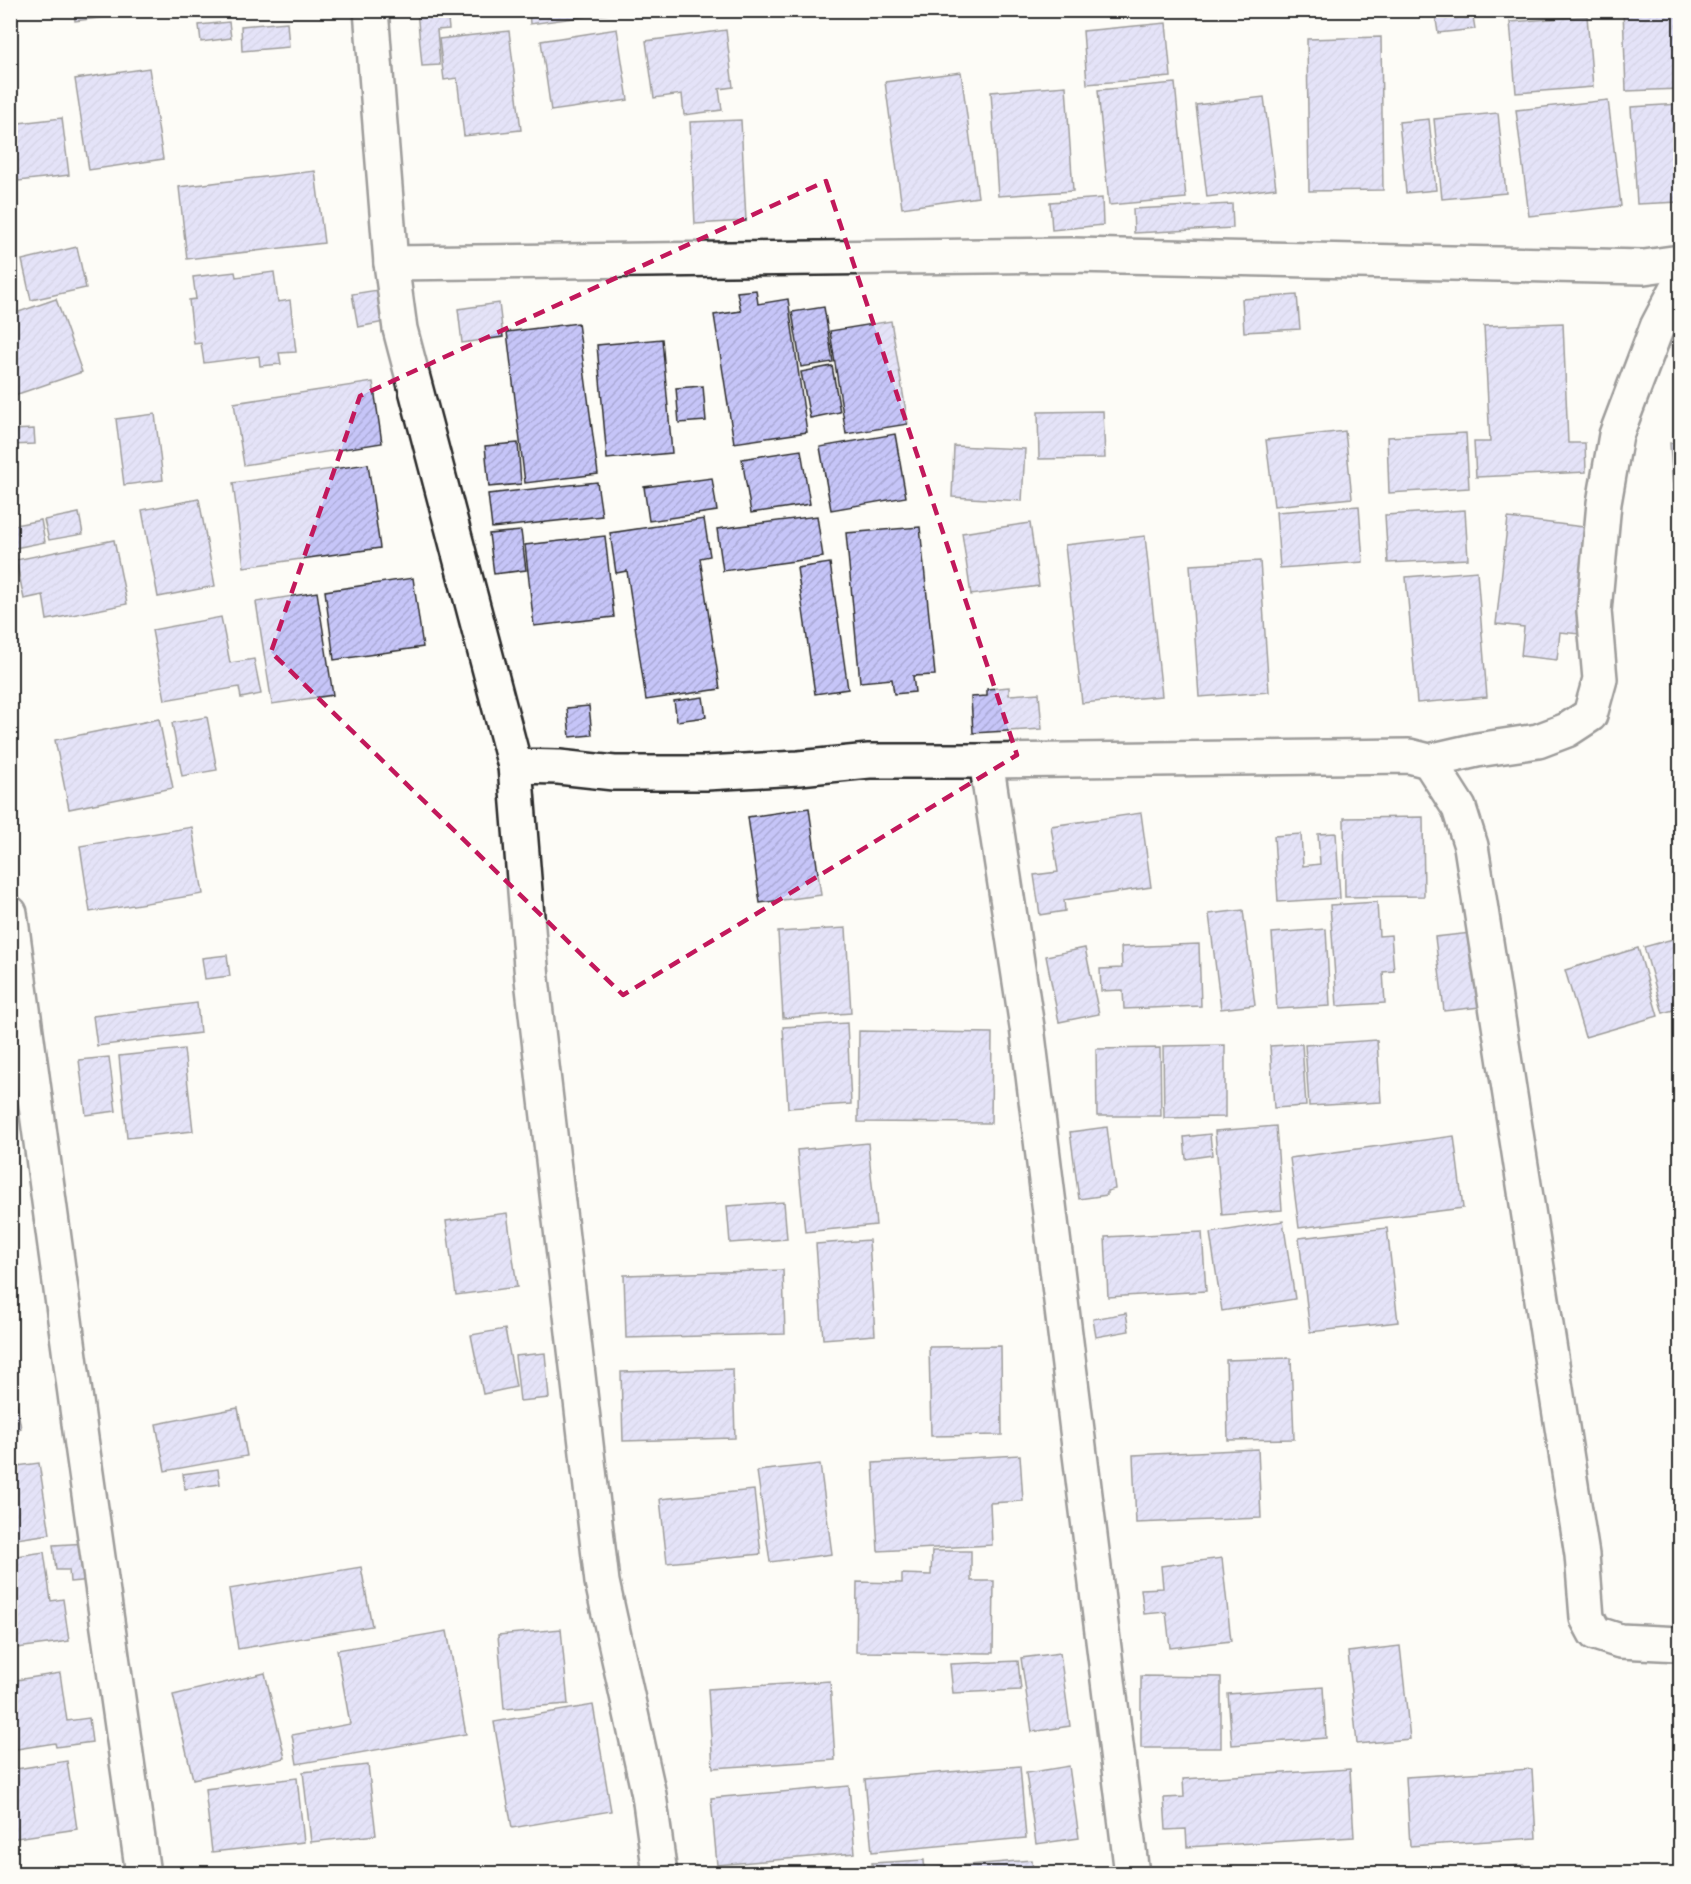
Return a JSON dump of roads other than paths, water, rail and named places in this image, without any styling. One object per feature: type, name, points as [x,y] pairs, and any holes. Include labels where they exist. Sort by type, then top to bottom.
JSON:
[{"type":"street","points":[[371,10],[391,263],[400,328],[515,766],[531,979],[602,1582],[649,1795],[660,1874]]},
{"type":"street","points":[[391,263],[1072,255],[1644,267],[1680,262]]},
{"type":"street","points":[[515,766],[559,767],[614,773],[706,773],[869,762],[1408,756],[1429,761],[1477,750],[1538,741],[1567,730],[1590,715],[1600,679],[1594,611],[1604,503],[1616,435],[1657,327],[1680,283]]},
{"type":"street","points":[[986,761],[1027,1027],[1132,1874]]},
{"type":"street","points":[[1429,761],[1459,808],[1472,846],[1582,1555],[1587,1618],[1595,1633],[1620,1641],[1680,1644]]},
{"type":"street","points":[[10,913],[143,1874]]}]
